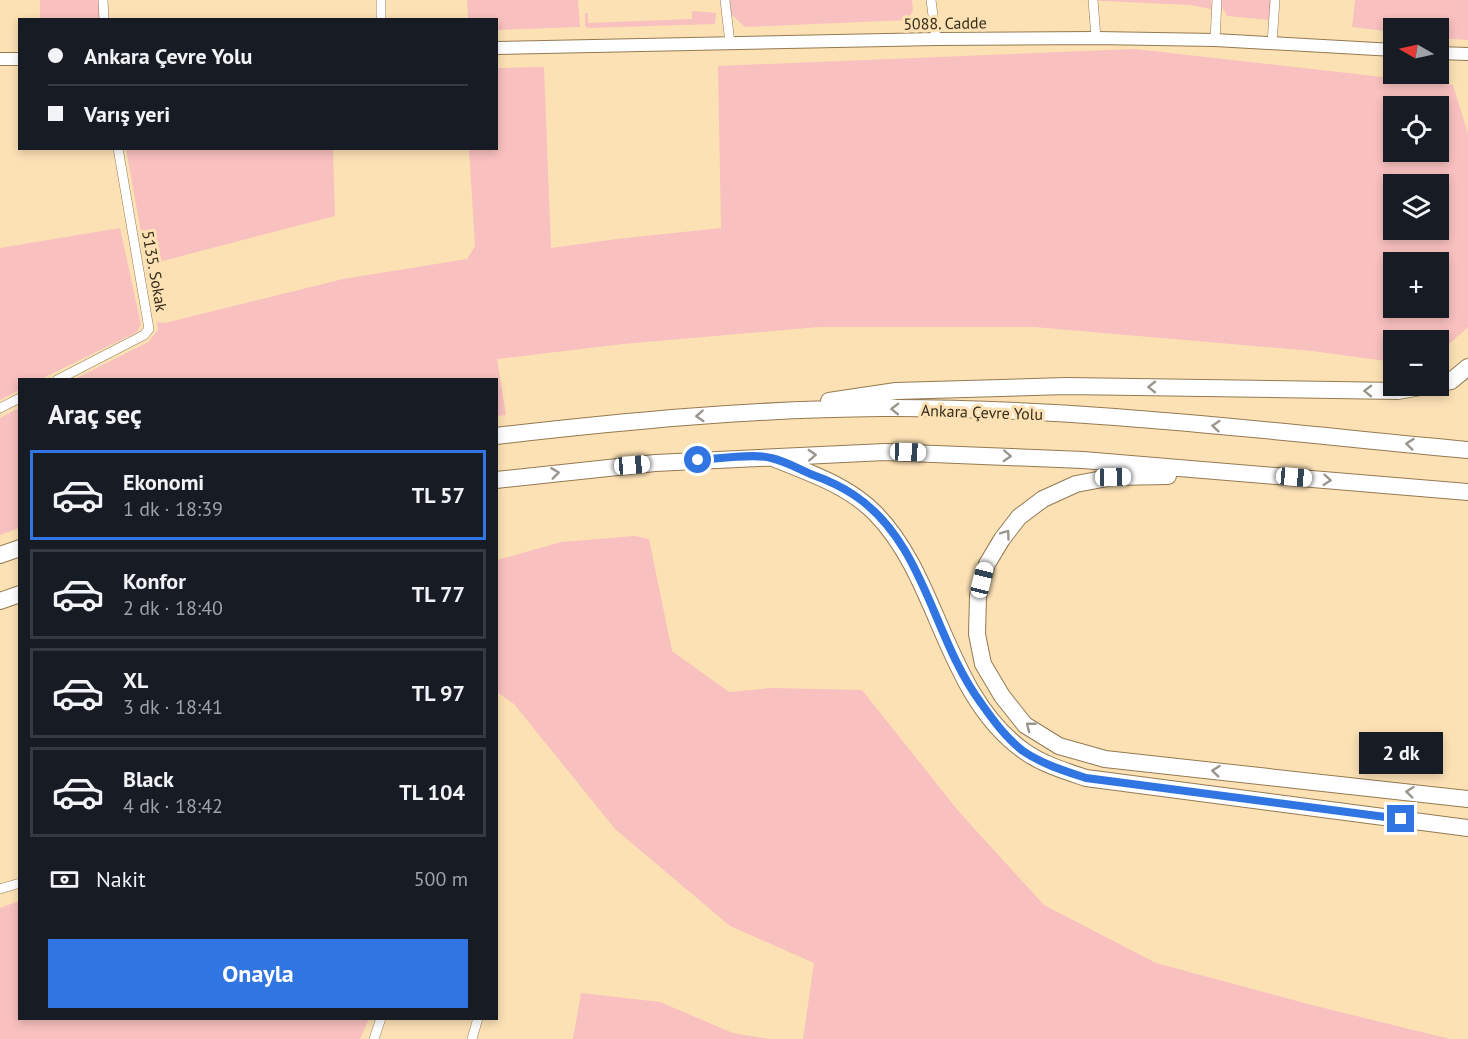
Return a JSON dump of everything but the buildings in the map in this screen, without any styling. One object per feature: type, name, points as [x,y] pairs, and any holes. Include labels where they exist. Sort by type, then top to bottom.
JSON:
[{"type":"highway","points":[[1449,381],[1468,367]]},
{"type":"highway","points":[[756,412],[896,391],[1067,386],[1383,391]]},
{"type":"highway","name":"Ankara Çevre Yolu","points":[[498,436],[654,419],[756,412],[883,408],[993,411],[1195,424],[1468,450]]},
{"type":"highway","points":[[498,480],[655,463],[885,452],[1095,461],[1468,492]]},
{"type":"highway","points":[[769,457],[835,485],[854,495],[876,513],[895,536],[912,564],[957,666],[975,696],[998,727],[1023,751],[1054,767],[1086,778],[1468,828]]},
{"type":"highway","points":[[1272,475],[1113,477],[1076,483],[1043,499],[1018,517],[987,564],[978,596],[977,634],[983,664],[1002,696],[1025,725],[1059,746],[1105,759],[1468,799]]},
{"type":"highway","points":[[0,555],[18,549]]},
{"type":"highway","points":[[0,601],[18,595]]},
{"type":"street","points":[[103,0],[104,18]]},
{"type":"street","points":[[381,0],[381,18]]},
{"type":"street","points":[[725,0],[730,43]]},
{"type":"street","points":[[931,0],[936,39]]},
{"type":"street","points":[[1093,0],[1096,38]]},
{"type":"street","points":[[1215,40],[1217,0]]},
{"type":"street","points":[[1272,43],[1275,0]]},
{"type":"street","name":"5088. Cadde","points":[[498,48],[1096,38],[1215,40],[1383,49]]},
{"type":"street","points":[[1449,53],[1468,54]]},
{"type":"street","points":[[0,60],[18,59]]},
{"type":"street","name":"5135. Sokak","points":[[61,378],[144,335],[149,329],[118,150]]},
{"type":"street","points":[[0,408],[18,399]]},
{"type":"street","points":[[0,889],[18,884]]},
{"type":"street","points":[[374,1039],[380,1020]]},
{"type":"street","points":[[472,1039],[477,1020]]},
{"type":"shaded area","points":[[40,0],[99,0],[99,18],[40,18]]},
{"type":"shaded area","points":[[467,0],[578,0],[580,27],[498,30],[498,18],[468,18]]},
{"type":"shaded area","points":[[729,0],[912,0],[913,10],[908,20],[745,27],[730,13]]},
{"type":"shaded area","points":[[1081,0],[1211,0],[1211,9],[1190,5]]},
{"type":"shaded area","points":[[1222,0],[1272,0],[1271,20],[1227,16],[1222,7]]},
{"type":"shaded area","points":[[1355,0],[1468,0],[1468,40],[1449,39],[1449,18],[1383,18],[1383,31],[1352,27]]},
{"type":"shaded area","points":[[692,11],[716,13],[715,24],[588,28],[585,26],[585,13],[588,13],[588,23],[692,19]]},
{"type":"shaded area","points":[[1135,49],[1383,77],[1383,84],[1453,85],[1468,134],[1468,327],[1449,344],[1449,330],[1383,330],[1383,361],[1312,351],[1034,327],[819,327],[623,344],[497,359],[506,415],[498,416],[498,378],[77,378],[148,342],[158,330],[157,322],[165,323],[343,279],[467,259],[475,246],[469,150],[498,150],[498,68],[544,67],[551,248],[721,228],[718,66]]},
{"type":"shaded area","points":[[126,150],[333,150],[335,216],[147,265]]},
{"type":"shaded area","points":[[120,228],[141,325],[137,332],[43,378],[18,378],[18,391],[0,400],[0,248]]},
{"type":"shaded area","points":[[18,409],[18,528],[0,535],[0,418]]},
{"type":"shaded area","points":[[635,536],[649,539],[672,651],[729,692],[771,688],[862,690],[960,813],[1044,905],[1156,963],[1450,1039],[803,1039],[814,963],[730,926],[615,829],[514,704],[498,693],[498,560],[561,542]]},
{"type":"shaded area","points":[[18,901],[18,1020],[369,1020],[360,1039],[0,1039],[0,908]]},
{"type":"shaded area","points":[[581,993],[660,1002],[733,1033],[769,1039],[573,1039]]},
{"type":"route","points":[[698,460],[769,457],[826,480],[854,495],[876,513],[895,536],[912,564],[957,666],[975,696],[998,727],[1023,751],[1054,767],[1086,778],[1401,819]]}]
